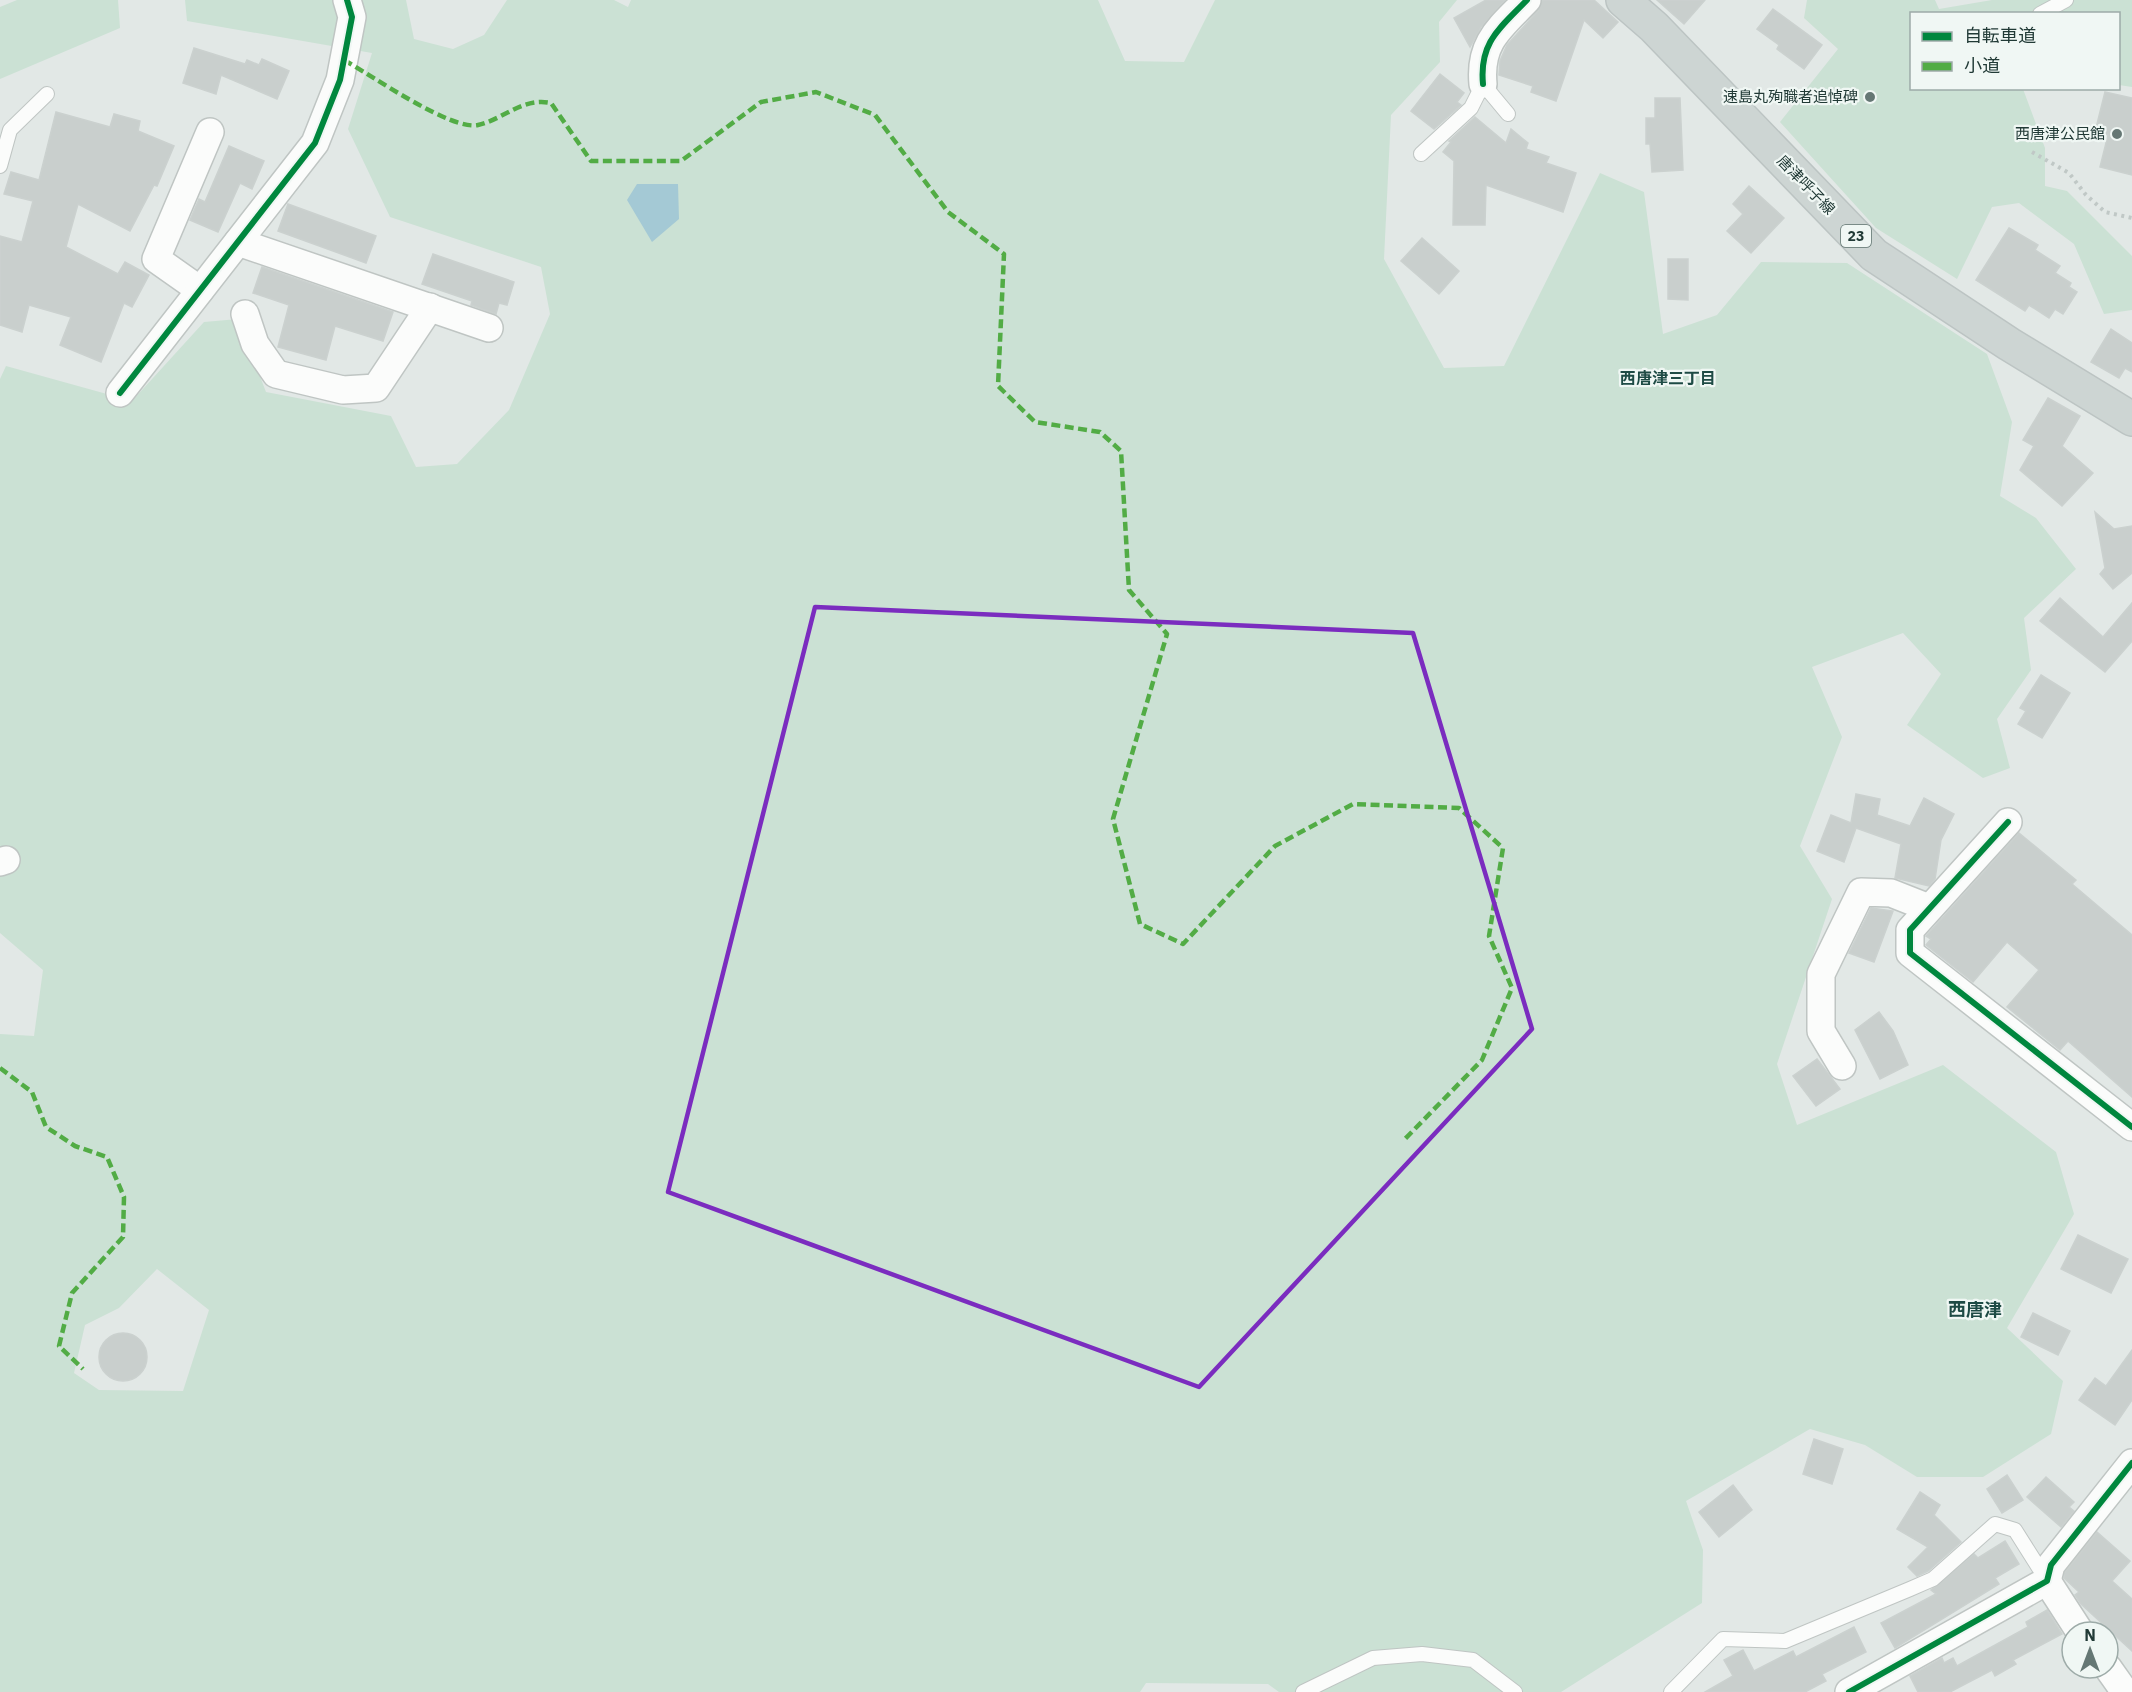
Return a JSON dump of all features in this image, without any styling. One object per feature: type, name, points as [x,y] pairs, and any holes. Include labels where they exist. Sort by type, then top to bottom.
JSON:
[{"type":"main road","name":"唐津呼子線","points":[[1623,0],[1654,27],[1874,255],[2009,344],[2132,419]]},
{"type":"street","points":[[120,393],[315,143],[340,80],[352,17],[347,0]]},
{"type":"street","points":[[1483,84],[1481,64],[1490,38],[1527,0]]},
{"type":"street","points":[[201,290],[156,259],[210,132]]},
{"type":"street","points":[[238,242],[489,328]]},
{"type":"street","points":[[245,314],[255,344],[276,374],[343,390],[376,388],[430,307]]},
{"type":"street","points":[[2008,822],[1910,930],[1910,953],[2132,1127]]},
{"type":"street","points":[[1842,1066],[1821,1032],[1821,974],[1861,891],[1892,893],[1929,908]]},
{"type":"street","points":[[2072,1620],[2048,1581],[2051,1565],[2132,1463]]},
{"type":"street","points":[[1849,1692],[2048,1581]]},
{"type":"lane","points":[[2044,12],[2066,0]]},
{"type":"lane","points":[[1421,154],[1471,108],[1483,84],[1508,114]]},
{"type":"lane","points":[[0,166],[10,130],[47,94]]},
{"type":"lane","points":[[1671,1692],[1723,1639],[1785,1641],[1910,1589],[1933,1579],[1995,1524],[2015,1530],[2048,1581]]},
{"type":"lane","points":[[1303,1692],[1373,1658],[1422,1654],[1473,1660],[1515,1692]]},
{"type":"path","points":[[2032,152],[2069,173],[2086,195],[2105,212],[2132,218]]},
{"type":"highlighted area","points":[[815,607],[1413,633],[1532,1029],[1199,1387],[668,1192]]},
{"type":"green space","points":[[17,0],[118,0],[120,28],[0,79],[0,7]]},
{"type":"green space","points":[[185,0],[406,0],[414,39],[453,49],[484,35],[507,0],[614,0],[628,7],[631,0],[1098,0],[1125,61],[1184,62],[1215,0],[1457,0],[1439,22],[1440,62],[1391,115],[1384,259],[1444,368],[1504,366],[1600,173],[1644,192],[1663,334],[1717,315],[1761,262],[1847,263],[1987,354],[2012,422],[2000,496],[2036,518],[2076,569],[2024,618],[2031,670],[1997,719],[2010,768],[1983,778],[1907,725],[1941,674],[1903,633],[1812,667],[1842,737],[1800,846],[1832,899],[1777,1064],[1797,1125],[1943,1065],[2056,1152],[2074,1214],[2007,1328],[2063,1381],[2051,1434],[1983,1477],[1917,1477],[1865,1445],[1810,1429],[1686,1501],[1703,1550],[1702,1603],[1561,1692],[1279,1692],[1268,1684],[1146,1683],[1140,1692],[0,1692],[0,1034],[34,1036],[43,970],[0,933],[0,379],[6,366],[132,401],[204,322],[238,319],[266,392],[391,416],[416,467],[457,464],[509,410],[550,314],[541,267],[390,217],[348,129],[372,53],[187,21]],"holes":[[[157,1269],[209,1310],[183,1391],[99,1390],[74,1373],[85,1325],[119,1308]]]},
{"type":"green space","points":[[1807,0],[1935,0],[1939,9],[1992,0],[2132,0],[2132,87],[2120,85],[2120,12],[1910,12],[1910,90],[2023,90],[2045,148],[2045,186],[2067,191],[2132,256],[2132,310],[2104,314],[2074,244],[2019,203],[1992,207],[1957,279],[1876,228],[1780,122],[1838,49],[1804,18]]},
{"type":"water","points":[[637,184],[678,184],[679,219],[652,242],[627,200]]},
{"type":"building","points":[[1486,0],[1505,0],[1481,27],[1470,47],[1454,18]]},
{"type":"building","points":[[1542,0],[1594,0],[1618,22],[1603,38],[1584,20],[1556,101],[1531,92],[1533,86],[1499,75],[1500,61],[1507,45],[1538,11]]},
{"type":"building","points":[[1657,0],[1705,0],[1684,24]]},
{"type":"building","points":[[1773,9],[1822,45],[1804,69],[1777,49],[1779,45],[1757,29]]},
{"type":"building","points":[[194,48],[245,64],[247,60],[259,65],[262,59],[289,71],[277,99],[221,75],[216,94],[183,83]]},
{"type":"building","points":[[1440,74],[1464,93],[1457,102],[1461,105],[1434,129],[1411,111]]},
{"type":"building","name":"西唐津公民館","points":[[2105,92],[2132,98],[2132,175],[2100,167],[2108,135],[2095,132]]},
{"type":"building","points":[[1655,98],[1680,98],[1683,170],[1652,172],[1650,144],[1646,144],[1646,118],[1655,118]]},
{"type":"building","points":[[56,112],[110,127],[114,114],[140,121],[138,131],[174,146],[157,186],[154,185],[130,231],[78,204],[66,247],[118,274],[125,262],[149,275],[132,307],[124,303],[101,362],[60,345],[71,317],[29,305],[22,332],[0,325],[0,236],[22,242],[33,201],[4,194],[11,172],[39,180]]},
{"type":"building","points":[[1475,117],[1506,143],[1511,129],[1528,143],[1526,149],[1549,157],[1546,163],[1576,173],[1563,212],[1486,185],[1485,225],[1453,225],[1454,161],[1443,152],[1451,142],[1449,141]]},
{"type":"building","points":[[229,146],[264,161],[252,189],[240,183],[218,232],[190,220],[199,199],[205,202]]},
{"type":"building","points":[[1749,186],[1784,218],[1751,253],[1727,231],[1743,214],[1733,204]]},
{"type":"building","points":[[288,204],[376,236],[366,263],[278,231]]},
{"type":"building","points":[[2009,228],[2038,245],[2035,250],[2060,266],[2055,273],[2071,283],[2069,287],[2077,292],[2063,314],[2055,309],[2049,318],[2029,305],[2025,311],[1976,280]]},
{"type":"building","points":[[1422,238],[1459,271],[1439,294],[1401,261]]},
{"type":"building","points":[[433,254],[514,282],[507,305],[499,303],[496,314],[471,305],[472,301],[422,284]]},
{"type":"building","points":[[1668,259],[1688,259],[1688,300],[1668,299]]},
{"type":"building","points":[[262,267],[393,312],[383,341],[335,326],[326,360],[278,347],[289,305],[253,293]]},
{"type":"building","points":[[2111,329],[2132,343],[2132,372],[2125,368],[2119,378],[2091,362]]},
{"type":"building","points":[[2048,398],[2080,416],[2062,446],[2093,473],[2062,506],[2020,470],[2034,446],[2023,440]]},
{"type":"building","points":[[2095,512],[2114,529],[2132,526],[2132,573],[2113,589],[2100,574],[2105,568]]},
{"type":"building","points":[[2060,598],[2103,637],[2132,603],[2132,641],[2105,672],[2040,621]]},
{"type":"building","points":[[2041,675],[2070,693],[2042,738],[2018,724],[2026,711],[2020,708]]},
{"type":"building","points":[[1856,794],[1880,799],[1877,815],[1910,826],[1924,798],[1954,814],[1941,840],[1935,879],[1929,886],[1895,878],[1901,844],[1856,828],[1844,862],[1817,851],[1831,815],[1851,823]]},
{"type":"building","points":[[2019,833],[2076,880],[2072,884],[2132,935],[2132,1097],[2068,1041],[2060,1050],[2007,1007],[2039,970],[2007,942],[1973,982],[1926,945],[1931,939],[1926,936]]},
{"type":"building","points":[[1871,908],[1893,911],[1874,962],[1849,953]]},
{"type":"building","points":[[1879,1012],[1893,1031],[1908,1065],[1880,1079],[1855,1030]]},
{"type":"building","points":[[1817,1059],[1840,1089],[1816,1106],[1793,1076]]},
{"type":"building","points":[[2078,1235],[2128,1259],[2111,1293],[2061,1269]]},
{"type":"building","points":[[2033,1313],[2070,1331],[2058,1355],[2021,1337]]},
{"type":"building","points":[[123,1333],[140,1340],[147,1357],[140,1374],[123,1381],[106,1374],[99,1357],[106,1340]]},
{"type":"building","points":[[2132,1350],[2132,1400],[2115,1425],[2079,1400],[2095,1378],[2106,1386]]},
{"type":"building","points":[[1814,1439],[1843,1449],[1832,1484],[1803,1474]]},
{"type":"building","points":[[2007,1475],[2023,1500],[2002,1513],[1987,1489]]},
{"type":"building","points":[[2046,1477],[2074,1502],[2069,1507],[2074,1511],[2061,1527],[2027,1497]]},
{"type":"building","points":[[1733,1485],[1752,1510],[1719,1537],[1699,1512]]},
{"type":"building","points":[[1920,1492],[1940,1505],[1934,1515],[1961,1542],[1928,1571],[1917,1576],[1908,1567],[1928,1547],[1897,1529]]},
{"type":"building","points":[[2097,1532],[2130,1561],[2112,1581],[2132,1599],[2132,1651],[2120,1640],[2120,1620],[2098,1620],[2081,1604],[2075,1595],[2079,1592],[2064,1578],[2065,1572]]},
{"type":"building","points":[[2005,1541],[2019,1564],[1995,1578],[1999,1584],[1895,1648],[1881,1623],[1936,1594],[1931,1590],[1974,1554],[1978,1558]]},
{"type":"building","points":[[2047,1610],[2060,1631],[2060,1635],[2013,1660],[2016,1664],[1995,1676],[1992,1670],[1950,1692],[1918,1692],[1910,1676],[1942,1658],[1944,1663],[1953,1658],[1957,1666],[2028,1627],[2026,1622]]},
{"type":"building","points":[[1854,1627],[1866,1652],[1822,1674],[1826,1681],[1805,1692],[1705,1692],[1733,1676],[1724,1660],[1743,1650],[1754,1671],[1793,1651],[1796,1657]]},
{"type":"marked path","points":[[344,60],[431,111],[466,125],[487,122],[531,103],[551,103],[591,161],[681,161],[761,102],[816,92],[875,115],[948,212],[1004,254],[998,386],[1035,422],[1100,432],[1121,451],[1129,590],[1167,634],[1113,819],[1140,924],[1183,944],[1275,846],[1353,804],[1459,808],[1503,848],[1489,936],[1512,988],[1482,1060],[1405,1139]]},
{"type":"marked path","points":[[0,1068],[32,1092],[46,1127],[75,1146],[107,1157],[124,1197],[123,1237],[72,1293],[59,1346],[83,1369]]},
{"type":"cycle path","points":[[120,393],[315,143],[340,80],[352,17],[347,0]]},
{"type":"cycle path","points":[[1483,84],[1484,57],[1488,46],[1500,28],[1527,0]]},
{"type":"cycle path","points":[[2008,822],[1910,930],[1910,953],[2132,1127]]},
{"type":"cycle path","points":[[1849,1692],[2047,1581],[2051,1565],[2132,1463]]},
{"type":"place","name":"速島丸殉職者追悼碑","points":[[1870,97]]},
{"type":"place","name":"西唐津公民館","points":[[2117,134]]},
{"type":"district","name":"西唐津三丁目","points":[[1668,378]]},
{"type":"district","name":"西唐津","points":[[1975,1310]]}]
